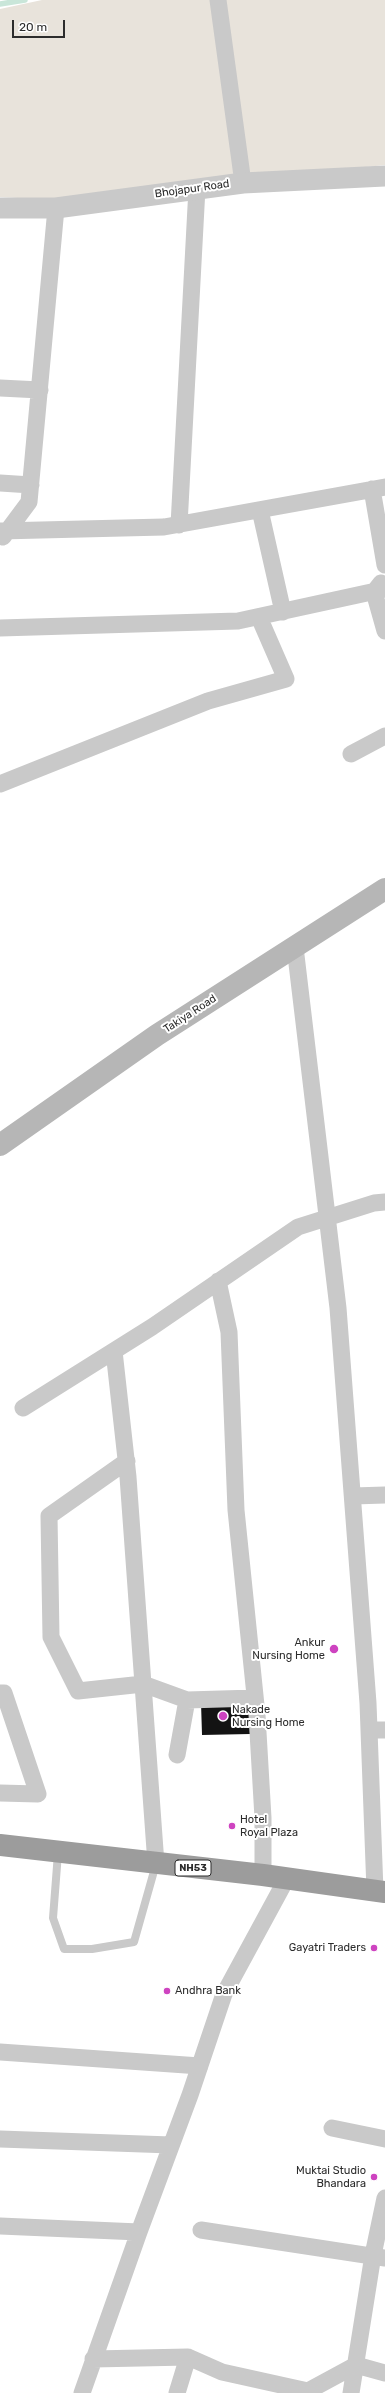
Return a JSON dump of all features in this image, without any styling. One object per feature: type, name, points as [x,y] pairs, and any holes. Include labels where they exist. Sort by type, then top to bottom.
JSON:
[{"type":"highway","name":"NH53","points":[[0,1845],[263,1875],[380,1891]]},
{"type":"main road","name":"Takiya Road","points":[[0,1145],[157,1035],[385,889]]},
{"type":"street","points":[[218,0],[243,183]]},
{"type":"street","name":"Bhojapur Road","points":[[0,208],[56,208],[196,188],[243,183],[385,176]]},
{"type":"street","points":[[179,525],[196,188]]},
{"type":"street","points":[[2,535],[29,502],[56,208]]},
{"type":"street","points":[[0,388],[40,390]]},
{"type":"street","points":[[0,483],[31,485]]},
{"type":"street","points":[[2,535],[164,528],[378,488],[385,565]]},
{"type":"street","points":[[260,510],[283,612]]},
{"type":"street","points":[[385,577],[380,591],[385,631]]},
{"type":"street","points":[[0,628],[238,622],[380,591]]},
{"type":"street","points":[[0,784],[208,701],[286,679],[258,617]]},
{"type":"street","points":[[351,754],[385,736]]},
{"type":"street","points":[[295,947],[338,1308],[353,1496],[377,1730],[380,1891]]},
{"type":"street","points":[[23,1408],[114,1351],[298,1227],[385,1202]]},
{"type":"street","points":[[218,1281],[229,1332],[236,1510],[255,1698],[263,1818],[263,1875]]},
{"type":"street","points":[[114,1351],[127,1461],[156,1864]]},
{"type":"street","points":[[127,1461],[48,1516],[51,1637],[78,1691],[143,1684],[187,1700],[255,1698]]},
{"type":"street","points":[[353,1496],[385,1495]]},
{"type":"street","points":[[0,1692],[4,1693],[38,1794],[0,1793]]},
{"type":"street","points":[[177,1755],[187,1700]]},
{"type":"street","points":[[82,2393],[200,2066],[224,1994],[287,1878]]},
{"type":"street","points":[[0,2052],[200,2066]]},
{"type":"street","points":[[332,2128],[385,2139]]},
{"type":"street","points":[[0,2140],[171,2145]]},
{"type":"street","points":[[351,2393],[379,2257],[385,2198]]},
{"type":"street","points":[[0,2226],[139,2232]]},
{"type":"street","points":[[202,2230],[379,2257]]},
{"type":"street","points":[[94,2359],[188,2357],[222,2372],[308,2391],[356,2365],[385,2373]]},
{"type":"street","points":[[177,2393],[188,2357]]},
{"type":"lane","points":[[58,1852],[54,1918],[64,1949],[92,1949],[134,1942],[156,1864]]},
{"type":"shaded area","points":[[42,0],[385,0],[385,165],[54,200],[0,197],[0,9]]},
{"type":"building","points":[[249,1701],[250,1734],[202,1735],[201,1703]]},
{"type":"waterway","points":[[0,4],[25,0]]},
{"type":"place","name":"Ankur Nursing Home","points":[[334,1649]]},
{"type":"place","name":"Nakade Nursing Home","points":[[223,1716]]},
{"type":"place","name":"Hotel Royal Plaza","points":[[232,1826]]},
{"type":"place","name":"Gayatri Traders","points":[[374,1948]]},
{"type":"place","name":"Andhra Bank","points":[[167,1991]]},
{"type":"place","name":"Muktai Studio Bhandara","points":[[374,2177]]}]
